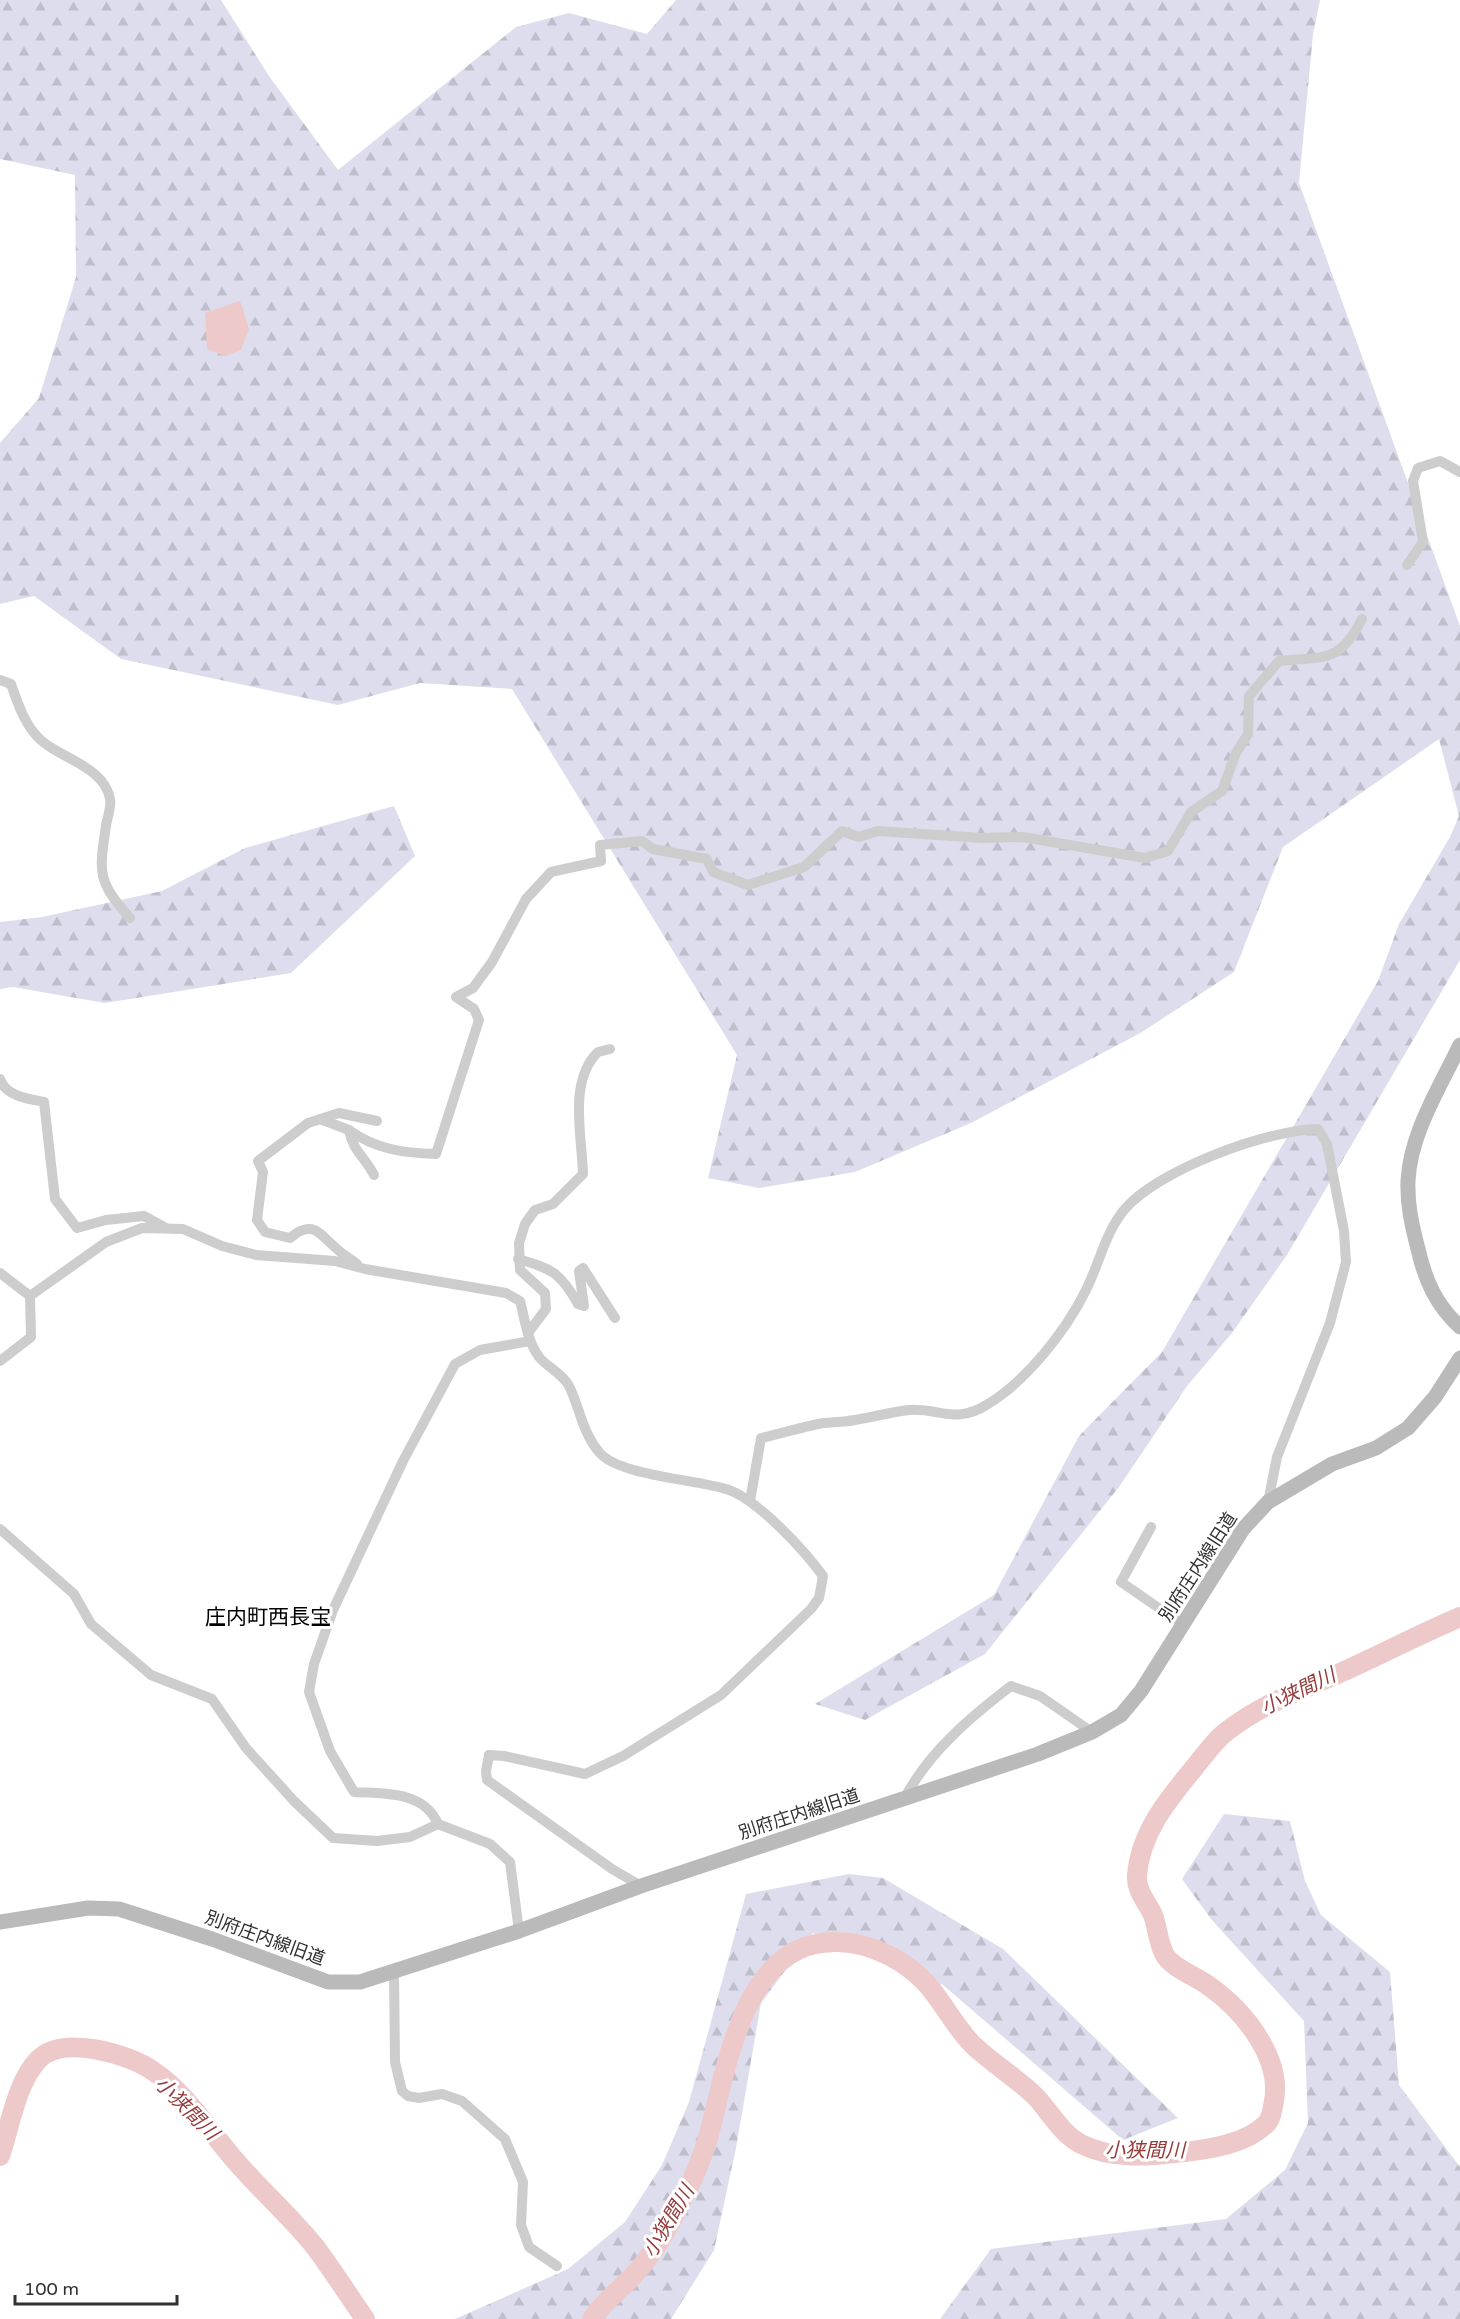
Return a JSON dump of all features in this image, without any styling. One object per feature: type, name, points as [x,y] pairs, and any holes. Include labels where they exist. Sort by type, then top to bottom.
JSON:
[{"type":"street","points":[[1407,565],[1423,542],[1413,481],[1418,468],[1440,461],[1460,472]]},
{"type":"street","points":[[320,1119],[349,1130],[366,1142],[386,1148],[436,1154],[479,1020],[474,1009],[456,997],[473,988],[492,962],[526,898],[551,872],[601,861],[600,845],[642,841],[653,849],[707,859],[713,872],[748,885],[804,867],[842,831],[859,837],[878,831],[982,838],[1023,837],[1145,858],[1168,851],[1191,812],[1222,791],[1236,753],[1248,734],[1249,696],[1279,661],[1334,656],[1351,641],[1362,619]]},
{"type":"street","points":[[0,680],[11,684],[19,708],[35,734],[92,773],[102,783],[110,799],[100,866],[105,887],[130,918]]},
{"type":"street","points":[[1460,1046],[1417,1138],[1408,1180],[1410,1210],[1425,1277],[1436,1299],[1460,1328]]},
{"type":"street","points":[[438,1824],[433,1811],[416,1799],[354,1792],[330,1751],[309,1692],[310,1678],[333,1610],[403,1461],[455,1364],[480,1350],[529,1337],[546,1309],[545,1293],[520,1270],[519,1243],[525,1224],[535,1210],[553,1204],[583,1174],[579,1100],[582,1075],[598,1052],[610,1049]]},
{"type":"street","points":[[0,1079],[1,1084],[22,1098],[44,1102],[55,1199],[77,1228],[106,1220],[144,1216],[166,1229]]},
{"type":"street","points":[[365,1269],[337,1249],[322,1233],[312,1228],[297,1231],[290,1238],[266,1232],[257,1220],[262,1172],[258,1161],[308,1123],[339,1113],[377,1120]]},
{"type":"street","points":[[750,1501],[761,1438],[823,1424],[910,1410],[958,1416],[976,1411],[991,1403],[1041,1358],[1066,1325],[1085,1292],[1109,1234],[1124,1210],[1144,1192],[1167,1177],[1222,1152],[1283,1133],[1318,1129],[1327,1144],[1344,1231],[1346,1262],[1330,1323],[1277,1457],[1268,1502]]},
{"type":"street","points":[[349,1130],[352,1147],[365,1159],[374,1175]]},
{"type":"street","points":[[30,1296],[106,1242],[142,1228],[183,1229],[222,1246],[256,1255],[335,1261],[365,1269],[506,1293],[520,1301],[529,1337],[540,1358],[568,1383],[584,1428],[600,1453],[616,1465],[639,1472],[687,1479],[731,1491],[750,1501],[807,1554],[823,1576],[819,1598],[792,1628],[722,1695],[623,1756],[585,1774],[504,1756],[489,1755],[487,1780],[612,1869],[641,1886]]},
{"type":"street","points":[[518,1259],[552,1270],[568,1287],[578,1304],[584,1306],[579,1271],[583,1268],[615,1318]]},
{"type":"street","points":[[0,1274],[30,1296]]},
{"type":"street","points":[[0,1362],[31,1337],[30,1296]]},
{"type":"street","name":"別府庄内線旧道","points":[[0,1922],[88,1908],[119,1909],[212,1939],[328,1982],[360,1982],[519,1931],[641,1886],[1038,1754],[1092,1732],[1121,1715],[1141,1691],[1243,1529],[1268,1502],[1332,1464],[1376,1448],[1408,1428],[1436,1397],[1460,1358]]},
{"type":"street","points":[[1151,1527],[1122,1582],[1182,1624]]},
{"type":"street","points":[[0,1529],[74,1594],[91,1624],[151,1675],[212,1699],[246,1748],[294,1801],[333,1838],[377,1841],[410,1837],[438,1824],[490,1844],[510,1862],[519,1931]]},
{"type":"street","points":[[902,1801],[911,1784],[933,1755],[1011,1686],[1040,1695],[1092,1732]]},
{"type":"street","points":[[394,1972],[394,2062],[402,2091],[408,2096],[419,2098],[442,2094],[462,2101],[505,2139],[523,2182],[521,2225],[529,2247],[557,2266]]},
{"type":"green space","points":[[0,0],[221,0],[269,76],[338,170],[516,27],[569,13],[647,34],[676,0],[1320,0],[1313,34],[1299,183],[1460,626],[1460,960],[1287,1255],[1232,1333],[1187,1386],[1119,1487],[985,1654],[865,1720],[815,1704],[994,1595],[1079,1436],[1162,1352],[1378,981],[1399,924],[1450,837],[1459,816],[1439,739],[1283,847],[1234,972],[1142,1032],[971,1123],[855,1172],[759,1188],[708,1178],[737,1055],[512,689],[420,683],[338,705],[121,659],[34,596],[0,604],[0,443],[39,398],[76,277],[75,175],[0,159]]},
{"type":"green space","points":[[394,806],[415,856],[291,973],[105,1003],[13,987],[0,989],[0,922],[42,917],[162,891],[245,848]]},
{"type":"green space","points":[[1224,1814],[1290,1821],[1305,1881],[1321,1915],[1390,1972],[1399,2085],[1460,2167],[1460,2319],[940,2319],[991,2249],[1226,2219],[1285,2170],[1308,2123],[1304,2021],[1211,1919],[1182,1879]]},
{"type":"green space","points":[[849,1874],[883,1878],[1003,1949],[1178,2118],[1123,2140],[943,1985],[813,1933],[761,2003],[736,2148],[714,2250],[671,2319],[455,2319],[568,2269],[625,2222],[662,2165],[689,2102],[746,1894]]},
{"type":"shaded area","points":[[240,301],[249,329],[241,350],[225,356],[207,349],[205,313]]},
{"type":"waterway","name":"小狭間川","points":[[592,2319],[647,2259],[666,2231],[689,2187],[708,2138],[721,2084],[740,2024],[753,1996],[769,1972],[790,1954],[816,1944],[831,1942],[861,1945],[903,1964],[926,1983],[973,2045],[1034,2095],[1067,2134],[1093,2149],[1119,2155],[1158,2155],[1194,2151],[1248,2137],[1265,2125],[1271,2114],[1275,2084],[1266,2052],[1247,2021],[1235,2008],[1209,1986],[1175,1966],[1166,1957],[1161,1947],[1153,1915],[1140,1892],[1137,1881],[1139,1860],[1144,1844],[1150,1829],[1168,1801],[1211,1746],[1227,1731],[1255,1712],[1283,1698],[1460,1617]]},
{"type":"waterway","name":"小狭間川","points":[[0,2156],[19,2093],[30,2070],[38,2060],[49,2052],[63,2048],[96,2049],[128,2058],[153,2071],[186,2100],[243,2169],[306,2236],[365,2319]]},
{"type":"district","name":"庄内町西長宝","points":[[268,1617]]}]
